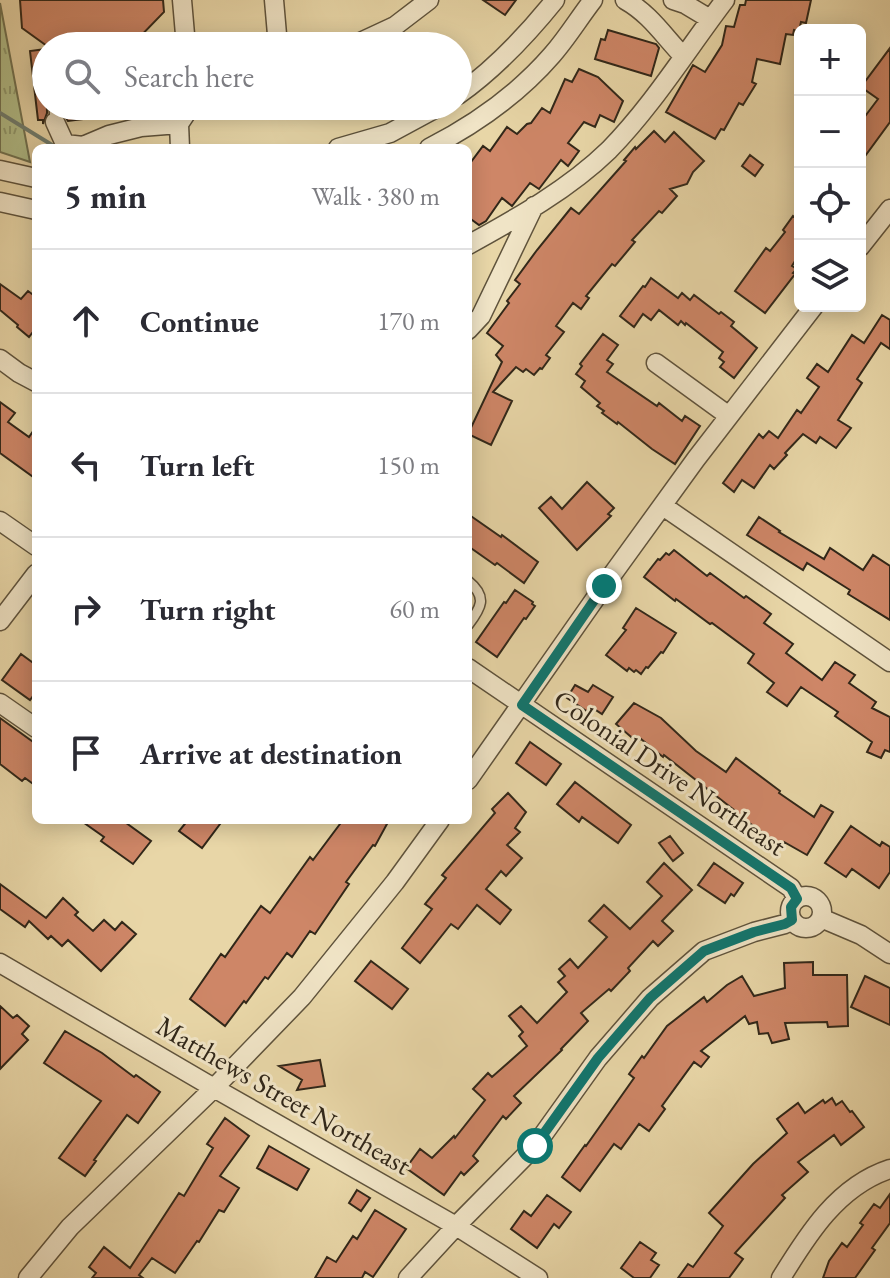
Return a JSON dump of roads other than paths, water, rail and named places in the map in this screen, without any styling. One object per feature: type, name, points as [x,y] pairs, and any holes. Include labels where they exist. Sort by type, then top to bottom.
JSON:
[{"type":"street","points":[[182,0],[185,32]]},
{"type":"street","points":[[274,0],[277,32]]},
{"type":"street","points":[[472,84],[529,34],[555,0]]},
{"type":"street","points":[[436,144],[478,119],[521,86],[552,54],[593,0]]},
{"type":"street","points":[[673,0],[710,19]]},
{"type":"street","points":[[472,243],[571,182],[608,150],[649,104],[725,0]]},
{"type":"street","points":[[382,32],[395,26],[420,3]]},
{"type":"street","points":[[636,3],[683,56]]},
{"type":"street","points":[[56,120],[65,144]]},
{"type":"street","points":[[180,144],[182,120]]},
{"type":"street","points":[[352,144],[390,133],[414,120]]},
{"type":"street","points":[[88,144],[141,127],[179,124]]},
{"type":"street","points":[[0,170],[32,177]]},
{"type":"street","points":[[0,202],[32,209]]},
{"type":"street","points":[[472,326],[481,316],[534,206]]},
{"type":"street","points":[[866,240],[890,209]]},
{"type":"street","points":[[472,774],[604,586],[809,312]]},
{"type":"street","points":[[0,359],[32,380]]},
{"type":"street","points":[[656,363],[729,416]]},
{"type":"street","points":[[663,506],[890,662]]},
{"type":"street","points":[[0,521],[32,543]]},
{"type":"street","points":[[0,621],[32,579]]},
{"type":"street","name":"Colonial Drive Northeast","points":[[472,671],[791,888],[797,899]]},
{"type":"street","points":[[0,703],[32,725]]},
{"type":"street","points":[[28,1278],[70,1227],[214,1088],[302,997],[395,882],[437,824]]},
{"type":"street","points":[[813,898],[820,906],[821,918],[815,925],[806,928],[797,925],[792,920],[791,907],[797,899],[813,898]]},
{"type":"street","points":[[821,918],[861,935],[890,954]]},
{"type":"street","points":[[408,1278],[535,1146],[598,1058],[650,998],[704,951],[792,920]]},
{"type":"street","name":"Matthews Street Northeast","points":[[0,963],[456,1226],[538,1278]]},
{"type":"street","points":[[781,1278],[810,1232],[842,1196],[875,1173],[890,1169]]},
{"type":"lane","points":[[472,584],[481,600],[480,610],[472,620]]},
{"type":"waterway","points":[[0,113],[50,144]]}]
